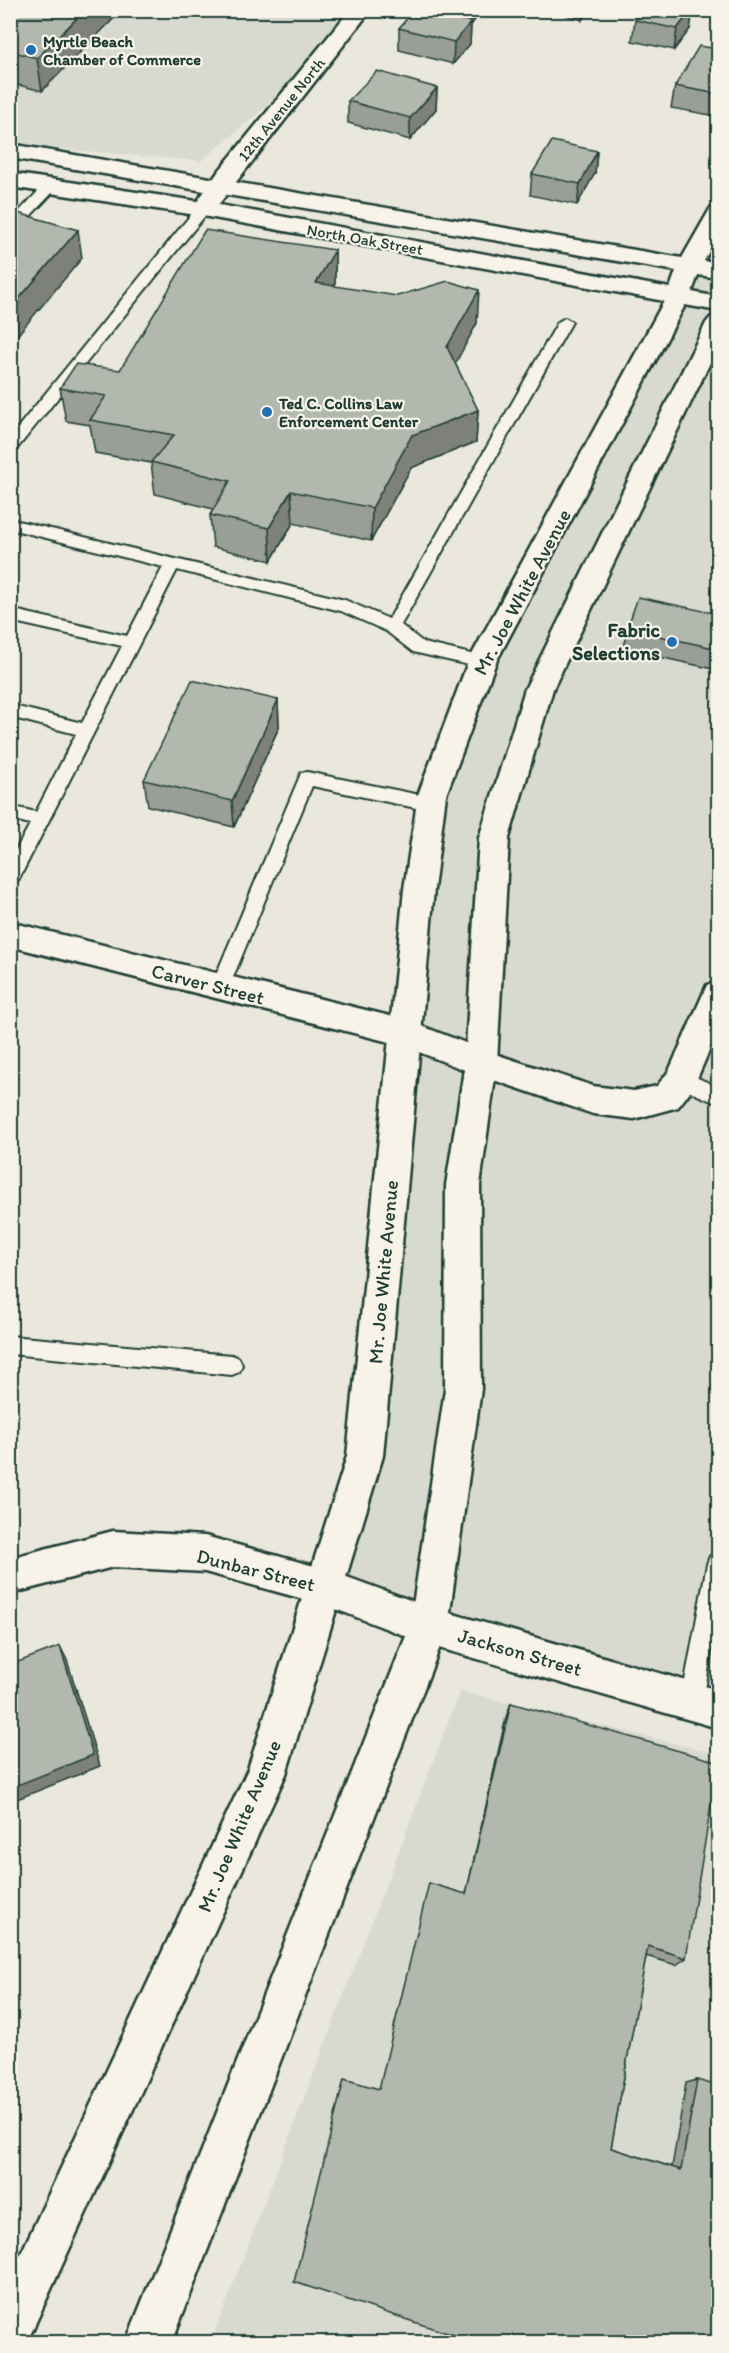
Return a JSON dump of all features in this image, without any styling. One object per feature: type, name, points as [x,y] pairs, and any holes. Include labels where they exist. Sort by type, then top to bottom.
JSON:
[{"type":"main road","name":"12th Avenue North","points":[[203,209],[361,10]]},
{"type":"main road","name":"North Oak Street","points":[[10,151],[718,271]]},
{"type":"main road","name":"North Oak Street","points":[[10,180],[203,209],[718,304]]},
{"type":"main road","name":"Mr. Joe White Avenue","points":[[10,2328],[266,1774],[365,1456],[419,889],[430,804],[482,662],[678,297],[689,267],[718,214]]},
{"type":"main road","points":[[149,2343],[429,1626],[463,1389],[463,1185],[481,1063],[494,838],[539,688],[645,467],[718,323]]},
{"type":"main road","name":"Carver Street","points":[[10,934],[406,1034],[481,1063],[593,1100],[634,1105],[667,1097],[682,1079]]},
{"type":"main road","points":[[682,1079],[718,994]]},
{"type":"main road","name":"Dunbar Street","points":[[10,1576],[113,1548],[205,1554],[325,1587]]},
{"type":"main road","name":"Jackson Street","points":[[325,1587],[429,1626],[705,1705]]},
{"type":"lane","points":[[10,229],[50,187]]},
{"type":"lane","points":[[10,448],[203,209]]},
{"type":"lane","points":[[392,627],[565,322]]},
{"type":"lane","points":[[10,524],[345,606],[392,627],[419,648],[482,662]]},
{"type":"lane","points":[[10,879],[172,564]]},
{"type":"lane","points":[[10,615],[132,643]]},
{"type":"lane","points":[[10,711],[87,731]]},
{"type":"lane","points":[[220,987],[307,778],[430,804]]},
{"type":"lane","points":[[10,812],[41,820]]},
{"type":"lane","points":[[682,1079],[718,1096]]},
{"type":"lane","points":[[10,1345],[232,1365]]},
{"type":"lane","points":[[705,1705],[705,1622],[718,1564]]},
{"type":"shaded area","points":[[10,11],[361,11],[318,64],[201,161],[11,145]]},
{"type":"shaded area","points":[[718,214],[718,1710],[429,1626],[325,1587],[365,1456],[419,889],[482,662]]},
{"type":"shaded area","points":[[460,1691],[718,1754],[718,2342],[211,2342]]},
{"type":"building","points":[[10,10],[85,10],[37,58],[10,51]]},
{"type":"building","points":[[414,10],[426,10],[471,22],[454,42],[399,28]]},
{"type":"building","points":[[457,10],[474,10],[471,14]]},
{"type":"building","points":[[641,10],[691,10],[677,29],[635,20]]},
{"type":"building","points":[[699,46],[718,49],[718,94],[675,86]]},
{"type":"building","points":[[377,71],[437,88],[410,118],[348,101]]},
{"type":"building","points":[[552,141],[597,151],[580,184],[532,174]]},
{"type":"building","points":[[18,213],[78,230],[10,309],[10,222]]},
{"type":"building","name":"Ted C. Collins Law Enforcement Center","points":[[205,230],[335,250],[316,283],[397,296],[448,281],[479,290],[447,347],[478,410],[412,435],[372,508],[291,491],[269,528],[210,515],[230,481],[151,462],[174,435],[90,420],[106,396],[60,388],[76,364],[120,370]]},
{"type":"building","points":[[638,597],[718,614],[718,649],[627,629]]},
{"type":"building","points":[[192,680],[278,700],[232,801],[144,780]]},
{"type":"building","points":[[60,1646],[93,1755],[10,1788],[10,1665]]},
{"type":"building","points":[[511,1703],[718,1762],[686,1958],[648,1946],[611,2148],[681,2170],[697,2080],[718,2086],[718,2343],[477,2343],[294,2282],[344,2079],[379,2089],[429,1883],[466,1894]]},
{"type":"place","name":"Myrtle Beach Chamber of Commerce","points":[[31,50]]},
{"type":"place","name":"Ted C. Collins Law Enforcement Center","points":[[267,412]]},
{"type":"place","name":"Fabric Selections","points":[[672,642]]}]
